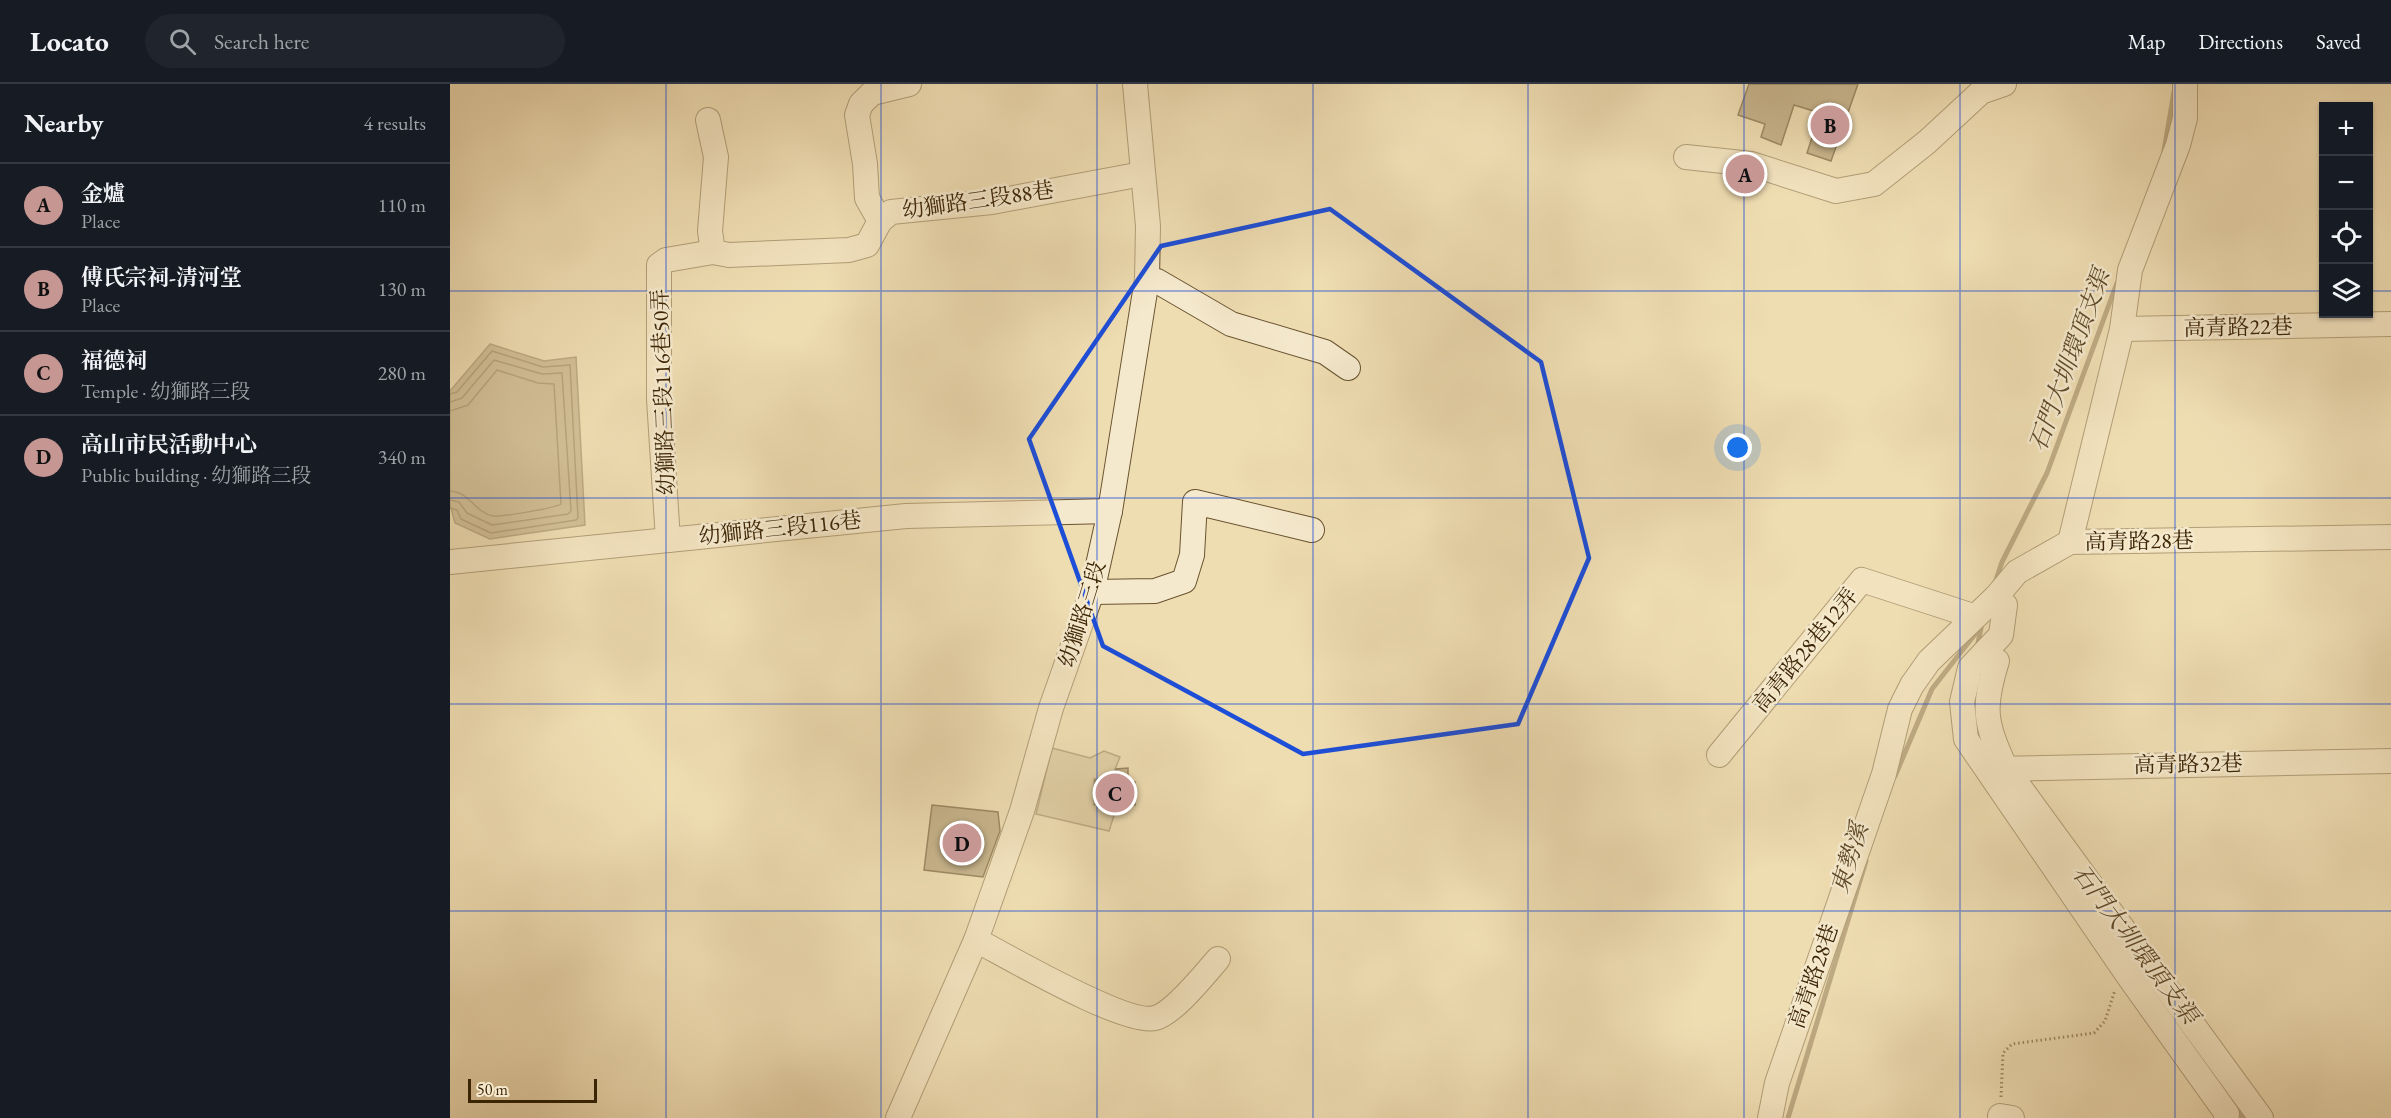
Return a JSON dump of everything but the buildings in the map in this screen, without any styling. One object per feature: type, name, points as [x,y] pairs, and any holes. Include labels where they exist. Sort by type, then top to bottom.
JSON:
[{"type":"street","points":[[880,221],[867,198],[865,164],[856,116],[861,104],[872,93],[909,84]]},
{"type":"street","name":"幼獅路三段","points":[[898,1118],[976,940],[1022,811],[1051,708],[1092,592],[1110,511],[1147,279],[1148,226],[1135,84]]},
{"type":"street","points":[[1686,157],[1751,165],[1836,191],[1874,184],[1927,141],[1978,88],[2004,84]]},
{"type":"street","name":"高青路28巷","points":[[2070,542],[2121,329],[2130,270],[2183,127],[2185,84]]},
{"type":"street","points":[[708,120],[716,157],[710,231],[713,252]]},
{"type":"street","name":"幼獅路三段88巷","points":[[713,252],[729,255],[849,250],[867,245],[880,221],[891,212],[992,202],[1142,174]]},
{"type":"street","name":"幼獅路三段116巷50弄","points":[[668,540],[659,399],[659,265],[666,260],[713,252]]},
{"type":"street","points":[[1147,279],[1157,281],[1231,324],[1325,352],[1348,368]]},
{"type":"street","name":"高青路22巷","points":[[2121,329],[2391,324]]},
{"type":"street","points":[[1092,592],[1155,591],[1184,581],[1192,555],[1195,502],[1312,530]]},
{"type":"street","name":"幼獅路三段116巷","points":[[450,562],[906,516],[1110,511]]},
{"type":"street","name":"高青路28巷","points":[[1770,1118],[1776,1083],[1884,774],[1900,709],[1912,685],[1929,661],[1973,616],[1996,597],[2017,572],[2070,542],[2391,537]]},
{"type":"street","name":"高青路28巷12弄","points":[[1719,755],[1862,580],[1973,616]]},
{"type":"street","points":[[1996,597],[2005,605],[2001,635],[1970,668],[1962,702],[1966,739],[1995,769],[2261,1118]]},
{"type":"street","points":[[1997,661],[1986,695],[1995,769],[2129,977],[2227,1114],[2226,1118]]},
{"type":"street","name":"高青路32巷","points":[[1995,769],[2391,761]]},
{"type":"street","points":[[976,940],[1074,991],[1143,1019],[1156,1018],[1182,999],[1218,959]]},
{"type":"path","points":[[2006,1117],[2003,1053],[2013,1044],[2094,1033],[2105,1021],[2116,986],[2129,977]]},
{"type":"highlighted area","points":[[1330,209],[1541,362],[1589,558],[1518,724],[1303,754],[1103,646],[1029,439],[1161,246]]},
{"type":"shaded area","points":[[1052,748],[1090,758],[1104,751],[1120,757],[1111,779],[1094,779],[1094,805],[1117,806],[1109,831],[1036,814]]},
{"type":"water","points":[[490,344],[544,361],[576,357],[585,525],[490,539],[455,523],[450,505],[450,391]]},
{"type":"waterway","name":"石門大圳環頂支渠","points":[[2164,151],[2174,92]]},
{"type":"waterway","name":"石門大圳環頂支渠","points":[[1995,583],[2002,562],[2047,473],[2117,283]]},
{"type":"waterway","name":"東勢溪","points":[[1978,643],[1982,623]]},
{"type":"waterway","name":"東勢溪","points":[[1895,776],[1932,689],[1979,629]]},
{"type":"waterway","name":"東勢溪","points":[[1788,1118],[1866,861]]},
{"type":"waterway","name":"石門大圳環頂支渠","points":[[2236,1108],[2243,1118]]},
{"type":"place","name":"傅氏宗祠-清河堂","points":[[1830,125]]},
{"type":"place","name":"金爐","points":[[1745,174]]},
{"type":"place","name":"福德祠","points":[[1115,793]]},
{"type":"place","name":"高山市民活動中心","points":[[962,843]]}]
